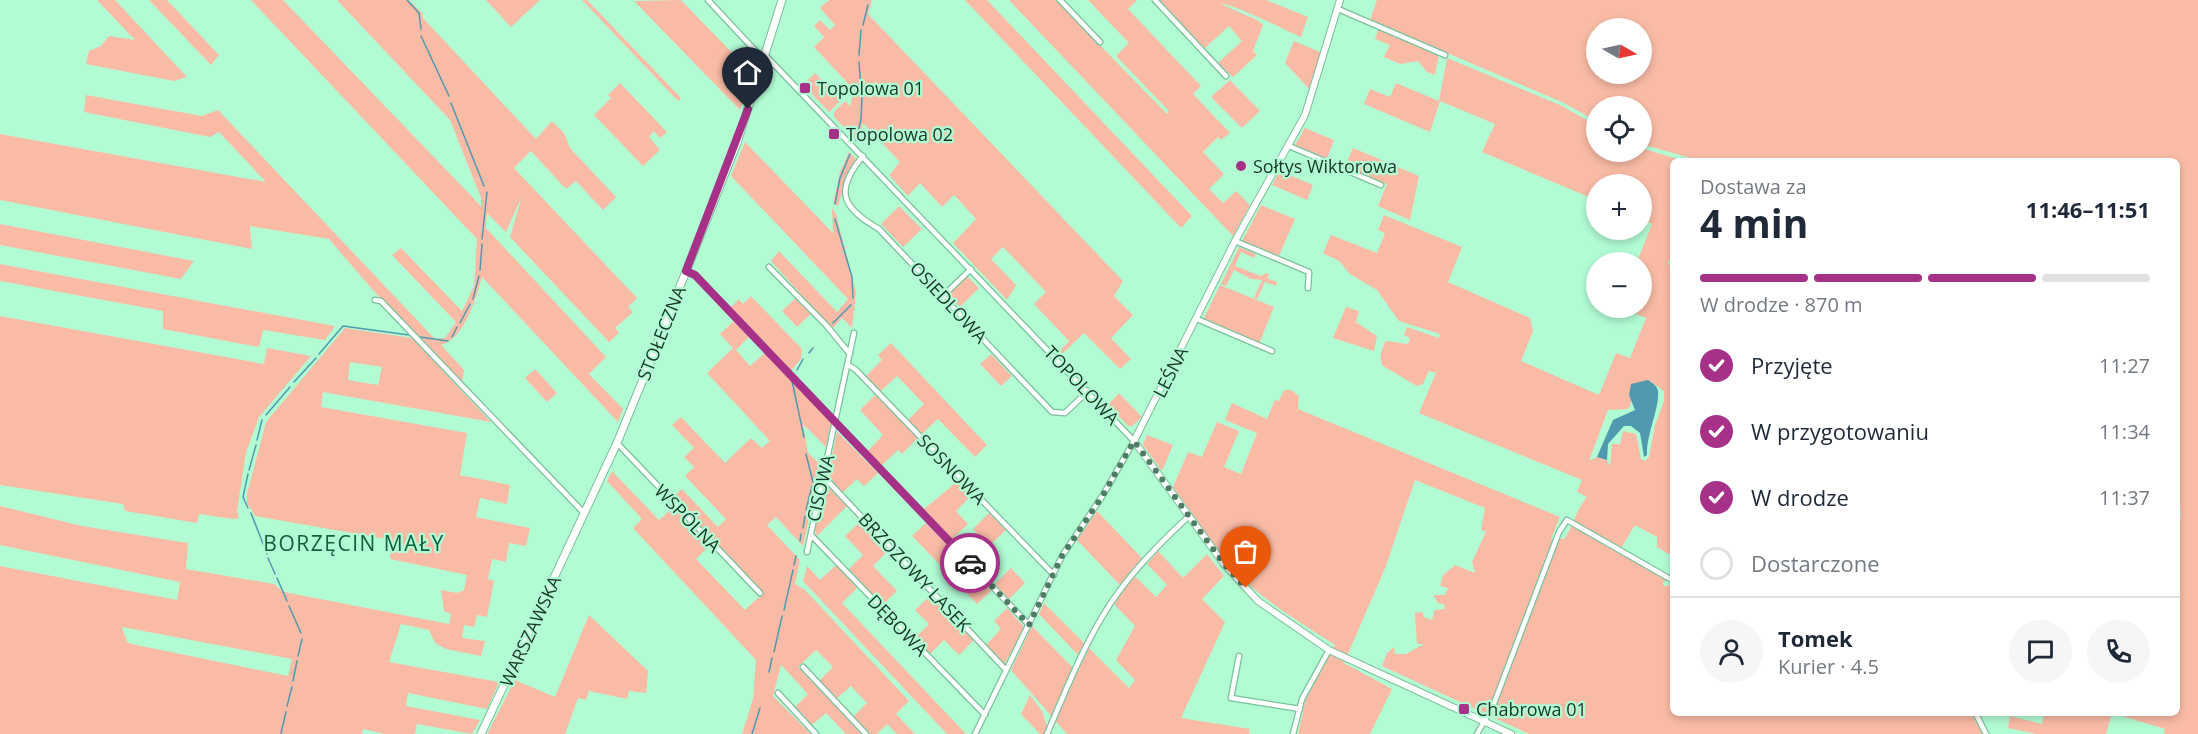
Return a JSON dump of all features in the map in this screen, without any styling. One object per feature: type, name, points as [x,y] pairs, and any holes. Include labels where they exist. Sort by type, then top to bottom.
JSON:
[{"type":"main road","name":"STOŁECZNA","points":[[578,526],[617,443],[738,143],[782,0]]},
{"type":"main road","name":"WARSZAWSKA","points":[[481,734],[578,526]]},
{"type":"street","name":"TOPOLOWA","points":[[708,0],[863,156],[1134,441],[1224,564],[1258,601],[1329,650],[1511,734]]},
{"type":"street","points":[[1060,0],[1100,42]]},
{"type":"street","points":[[1155,0],[1227,76]]},
{"type":"street","name":"LEŚNA","points":[[975,734],[1062,556],[1103,495],[1134,441],[1235,241],[1289,146],[1308,106],[1340,0]]},
{"type":"street","points":[[1338,9],[1445,55]]},
{"type":"street","points":[[1289,146],[1382,185]]},
{"type":"street","name":"OSIEDLOWA","points":[[863,156],[853,169],[847,184],[846,204],[865,221],[879,229],[1052,412],[1065,413],[1088,391]]},
{"type":"street","points":[[1235,241],[1309,272],[1308,288]]},
{"type":"street","points":[[769,267],[826,325],[850,354]]},
{"type":"street","points":[[943,296],[971,269]]},
{"type":"street","points":[[686,271],[695,275],[1029,625]]},
{"type":"street","points":[[375,300],[381,301],[584,513]]},
{"type":"street","points":[[1197,319],[1272,351]]},
{"type":"street","name":"CISOWA","points":[[807,552],[854,333]]},
{"type":"street","name":"SOSNOWA","points":[[848,365],[855,369],[1054,575]]},
{"type":"street","name":"WSPÓLNA","points":[[617,443],[760,593]]},
{"type":"street","name":"BRZOZOWY LASEK","points":[[822,475],[1006,670]]},
{"type":"street","points":[[1047,734],[1081,657],[1103,615],[1144,559],[1189,516]]},
{"type":"street","points":[[1477,734],[1493,706],[1559,532],[1568,520],[1670,579]]},
{"type":"street","name":"DĘBOWA","points":[[812,535],[985,715]]},
{"type":"street","points":[[1293,734],[1302,699],[1329,650]]},
{"type":"street","points":[[1239,656],[1231,698],[1300,709]]},
{"type":"street","points":[[803,667],[867,734]]},
{"type":"street","points":[[778,693],[816,734]]},
{"type":"street","points":[[1977,716],[1986,734]]},
{"type":"shaded area","points":[[97,0],[115,0],[187,77],[174,81],[86,64],[89,51],[101,46],[109,36],[135,40]]},
{"type":"shaded area","points":[[149,0],[167,0],[219,55],[211,65]]},
{"type":"shaded area","points":[[251,0],[283,0],[481,206],[481,198],[450,120],[337,0],[409,0],[422,13],[423,18],[536,139],[552,121],[564,133],[570,148],[616,197],[603,210],[576,181],[566,189],[531,151],[514,168],[637,298],[628,307],[633,312],[615,328],[619,333],[609,342],[510,237],[522,196],[506,232],[487,213],[486,228],[606,357],[589,374],[623,409],[618,422],[482,277],[473,306],[463,326],[449,341],[441,345],[464,370],[462,385],[372,289],[329,239],[250,226],[252,249],[0,200],[0,134],[266,182],[219,132],[210,137],[84,112],[86,95],[202,116],[218,110],[435,339],[445,338],[456,322],[392,255],[401,248],[462,311],[474,286],[477,239]]},
{"type":"shaded area","points":[[486,0],[540,0],[511,27]]},
{"type":"shaded area","points":[[582,0],[587,0],[681,98],[678,101]]},
{"type":"shaded area","points":[[681,0],[742,63],[728,76],[745,94],[740,110],[634,1]]},
{"type":"shaded area","points":[[829,0],[872,0],[868,14],[1123,281],[1114,296],[1133,315],[1111,338],[1131,359],[1120,369],[1084,333],[1060,356],[1058,353],[1069,341],[1034,304],[1046,292],[1003,247],[991,259],[1016,285],[1007,300],[953,243],[976,219],[954,195],[942,207],[920,183],[908,196],[889,175],[900,162],[863,123],[858,142],[834,117],[834,112],[845,101],[850,106],[854,90],[814,47],[824,37],[814,26],[820,20],[830,30],[835,25],[820,8]]},
{"type":"shaded area","points":[[965,0],[987,0],[1192,216],[1181,228]]},
{"type":"shaded area","points":[[1009,0],[1056,0],[1167,114],[1169,111],[1116,56],[1129,43],[1088,0],[1137,0],[1128,9],[1201,86],[1193,94],[1230,133],[1221,140],[1218,137],[1203,152],[1224,174],[1209,189],[1223,203],[1236,191],[1250,205],[1233,236]]},
{"type":"shaded area","points":[[1158,0],[1266,0],[1308,17],[1301,37],[1247,12],[1221,4],[1263,25],[1253,51],[1257,55],[1233,77],[1218,63],[1242,41],[1229,26],[1204,49]]},
{"type":"shaded area","points":[[1377,0],[2198,0],[2198,734],[2164,734],[2165,729],[2122,716],[2180,716],[2180,158],[1691,158],[1652,147],[1652,96],[1586,96],[1586,115],[1564,103],[1370,20]]},
{"type":"shaded area","points":[[1379,28],[1439,54],[1435,75],[1427,72],[1418,61],[1400,64],[1384,57],[1390,45],[1375,39]]},
{"type":"shaded area","points":[[1294,41],[1322,53],[1310,90],[1285,63]]},
{"type":"shaded area","points":[[1447,58],[1560,105],[1586,119],[1586,162],[1652,162],[1652,151],[1674,158],[1670,158],[1670,258],[1668,264],[1670,265],[1670,555],[1657,547],[1657,537],[1635,525],[1618,553],[1668,579],[1663,583],[1664,586],[1670,585],[1670,716],[1973,716],[1983,734],[1529,734],[1382,666],[1387,653],[1394,647],[1395,654],[1406,654],[1424,644],[1417,644],[1415,613],[1422,612],[1425,618],[1432,620],[1435,610],[1445,609],[1444,604],[1438,603],[1433,595],[1445,595],[1448,588],[1440,586],[1443,575],[1455,565],[1475,573],[1472,562],[1486,532],[1481,530],[1485,508],[1415,480],[1386,566],[1344,663],[1392,689],[1370,734],[1298,734],[1306,699],[1335,645],[1249,585],[1218,550],[1173,487],[1188,452],[1202,457],[1217,422],[1239,431],[1224,467],[1241,474],[1257,433],[1225,420],[1232,403],[1267,419],[1275,400],[1279,401],[1284,390],[1291,390],[1299,396],[1298,409],[1560,517],[1551,539],[1564,539],[1587,497],[1577,492],[1582,480],[1419,413],[1436,373],[1429,371],[1423,384],[1417,386],[1383,366],[1382,350],[1386,341],[1408,344],[1410,338],[1404,335],[1407,327],[1439,338],[1440,334],[1399,321],[1377,290],[1350,274],[1339,261],[1323,253],[1331,235],[1377,253],[1385,233],[1378,230],[1384,215],[1462,247],[1448,282],[1530,318],[1533,331],[1521,361],[1599,395],[1616,353],[1630,358],[1646,318],[1652,318],[1652,252],[1641,252],[1646,240],[1652,240],[1652,174],[1586,174],[1586,196],[1482,152],[1495,124],[1440,101],[1430,132],[1364,104],[1370,89],[1390,97],[1396,83],[1439,101]],"holes":[[[1648,380],[1664,391],[1664,401],[1655,425],[1649,457],[1645,461],[1641,459],[1636,434],[1623,431],[1620,444],[1612,444],[1610,466],[1607,460],[1597,457],[1589,461],[1608,410],[1628,409],[1632,401],[1629,395]]]},
{"type":"shaded area","points":[[815,73],[841,100],[829,112],[803,85]]},
{"type":"shaded area","points":[[1230,80],[1260,111],[1242,128],[1211,97]]},
{"type":"shaded area","points":[[620,83],[667,132],[660,138],[654,131],[649,137],[660,150],[643,166],[594,115],[611,98],[608,95]]},
{"type":"shaded area","points":[[1305,128],[1334,140],[1327,159],[1295,145]]},
{"type":"shaded area","points":[[745,142],[833,233],[832,208],[836,214],[856,292],[852,328],[842,318],[832,329],[771,261],[779,251],[837,312],[848,299],[731,176]]},
{"type":"shaded area","points":[[1353,148],[1419,176],[1410,220],[1378,206],[1387,184],[1345,167]]},
{"type":"shaded area","points":[[849,152],[856,159],[847,176],[838,206],[833,203],[840,172]]},
{"type":"shaded area","points":[[1282,172],[1313,185],[1307,200],[1272,185],[1278,174]]},
{"type":"shaded area","points":[[1261,205],[1295,219],[1279,256],[1242,241]]},
{"type":"shaded area","points":[[899,206],[922,229],[903,247],[881,224]]},
{"type":"shaded area","points":[[0,224],[194,261],[181,279],[0,245]]},
{"type":"shaded area","points":[[1239,247],[1256,254],[1254,258],[1241,252],[1235,266],[1261,276],[1269,274],[1267,278],[1277,282],[1276,286],[1265,282],[1257,299],[1254,298],[1262,280],[1251,279],[1234,270],[1226,286],[1221,284]]},
{"type":"shaded area","points":[[0,264],[335,326],[325,340],[263,330],[259,347],[163,329],[163,311],[0,281]]},
{"type":"shaded area","points":[[967,276],[979,288],[960,307],[948,294]]},
{"type":"shaded area","points":[[1220,285],[1274,307],[1259,344],[1203,320]]},
{"type":"shaded area","points":[[751,296],[802,349],[801,359],[790,372],[730,308],[739,299],[743,304]]},
{"type":"shaded area","points":[[797,297],[812,313],[797,327],[782,311]]},
{"type":"shaded area","points":[[1346,307],[1359,311],[1356,322],[1377,336],[1374,351],[1333,338]]},
{"type":"shaded area","points":[[0,316],[264,364],[267,348],[311,356],[259,417],[246,453],[237,511],[239,518],[199,514],[197,523],[125,511],[123,504],[0,485]]},
{"type":"shaded area","points":[[734,321],[749,337],[736,350],[750,366],[765,353],[831,423],[826,447],[803,424],[808,453],[821,465],[803,546],[776,517],[767,525],[800,560],[795,584],[805,590],[909,701],[896,714],[915,734],[897,734],[887,724],[877,734],[870,734],[853,717],[867,703],[851,686],[836,699],[819,681],[833,667],[816,650],[798,667],[863,734],[846,734],[826,713],[812,725],[795,707],[808,694],[781,665],[773,696],[811,734],[742,734],[753,699],[756,660],[633,528],[642,519],[607,481],[612,471],[659,520],[674,507],[710,545],[696,559],[745,610],[763,593],[673,497],[682,489],[718,527],[726,519],[685,476],[694,467],[684,457],[694,448],[672,425],[681,417],[725,463],[751,438],[762,448],[770,441],[707,373],[733,348],[720,334]]},
{"type":"shaded area","points":[[345,328],[412,338],[491,422],[323,392],[321,407],[467,433],[460,475],[510,485],[507,504],[480,498],[476,517],[530,528],[526,546],[509,543],[506,562],[492,559],[488,579],[494,581],[487,617],[477,615],[474,627],[464,625],[462,638],[485,641],[481,656],[446,649],[435,643],[429,630],[401,624],[389,662],[499,682],[487,709],[408,693],[406,706],[480,720],[472,734],[417,724],[415,734],[384,734],[363,729],[362,734],[0,734],[0,566],[177,600],[180,582],[0,545],[0,506],[82,526],[188,543],[186,569],[274,584],[284,592],[449,624],[451,614],[444,611],[441,590],[457,593],[464,590],[467,575],[390,559],[392,540],[255,516],[247,503],[247,494],[266,422]],"holes":[[[350,362],[382,367],[378,385],[348,380]],[[122,627],[292,659],[288,676],[132,644],[127,642]]]},
{"type":"shaded area","points":[[891,343],[987,445],[975,457],[938,419],[922,434],[908,420],[924,404],[897,376],[881,391],[866,376],[882,360],[878,355]]},
{"type":"shaded area","points":[[991,354],[1012,376],[1001,386],[980,364]]},
{"type":"shaded area","points":[[535,369],[557,393],[547,402],[525,378]]},
{"type":"shaded area","points":[[1119,393],[1142,417],[1132,426],[1128,426],[1108,405]]},
{"type":"shaded area","points":[[876,394],[918,438],[902,454],[898,450],[882,465],[868,451],[883,435],[860,410]]},
{"type":"shaded area","points":[[837,432],[878,473],[864,486],[857,479],[842,493],[828,475]]},
{"type":"shaded area","points":[[1147,435],[1173,445],[1162,471],[1143,445]]},
{"type":"shaded area","points":[[958,481],[972,495],[956,511],[968,524],[952,539],[924,509]]},
{"type":"shaded area","points":[[826,485],[847,506],[817,536],[815,530]]},
{"type":"shaded area","points":[[1097,511],[1142,558],[1120,585],[1077,540]]},
{"type":"shaded area","points":[[989,513],[1006,530],[989,546],[973,529]]},
{"type":"shaded area","points":[[861,521],[889,550],[873,566],[897,591],[882,605],[849,569],[863,555],[845,536]]},
{"type":"shaded area","points":[[926,523],[958,556],[944,569],[912,536]]},
{"type":"shaded area","points":[[1158,551],[1183,578],[1207,554],[1224,576],[1202,599],[1225,622],[1181,718],[1250,729],[1249,734],[1067,734],[1011,670],[1032,626],[1077,672],[1089,648],[1129,688],[1135,680],[1116,660],[1135,626],[1114,604],[1134,575],[1156,597],[1167,585],[1147,564]]},
{"type":"shaded area","points":[[836,565],[857,588],[842,603],[966,734],[947,734],[803,581],[807,566],[820,580]]},
{"type":"shaded area","points":[[1011,568],[1025,583],[1009,599],[995,584]]},
{"type":"shaded area","points":[[974,573],[991,591],[977,604],[961,587]]},
{"type":"shaded area","points":[[931,595],[974,640],[959,655],[944,640],[929,655],[914,639],[929,624],[915,610]]},
{"type":"shaded area","points":[[1044,603],[1085,644],[1079,656],[1039,614]]},
{"type":"shaded area","points":[[1007,608],[1025,628],[1004,665],[986,645],[1001,629],[994,621]]},
{"type":"shaded area","points":[[589,615],[648,671],[646,693],[629,691],[627,699],[589,691],[586,700],[578,698],[565,734],[487,734],[515,680],[555,697]]},
{"type":"shaded area","points":[[1030,695],[1042,711],[1047,727],[1044,734],[1040,734],[1021,714]]},
{"type":"shaded area","points":[[2010,716],[2042,724],[2043,716],[2111,716],[2106,734],[2037,734],[2008,728]]},
{"type":"water","points":[[1648,380],[1657,387],[1658,398],[1647,455],[1644,457],[1640,433],[1631,426],[1624,426],[1608,444],[1607,460],[1597,457],[1613,420],[1635,410],[1629,395],[1631,384]]},
{"type":"waterway","points":[[407,0],[419,13],[421,29]]},
{"type":"waterway","points":[[863,25],[868,5]]},
{"type":"waterway","points":[[859,55],[861,30]]},
{"type":"waterway","points":[[421,36],[449,96]]},
{"type":"waterway","points":[[859,62],[861,89]]},
{"type":"waterway","points":[[856,141],[861,119],[862,96]]},
{"type":"waterway","points":[[451,103],[484,186]]},
{"type":"waterway","points":[[835,204],[840,178],[850,154]]},
{"type":"waterway","points":[[482,239],[487,192]]},
{"type":"waterway","points":[[835,219],[852,277],[853,298]]},
{"type":"waterway","points":[[480,270],[482,244]]},
{"type":"waterway","points":[[473,299],[479,276]]},
{"type":"waterway","points":[[460,323],[470,304]]},
{"type":"waterway","points":[[833,323],[851,305]]},
{"type":"waterway","points":[[319,354],[343,326],[409,335]]},
{"type":"waterway","points":[[452,337],[457,327]]},
{"type":"waterway","points":[[420,337],[448,341]]},
{"type":"waterway","points":[[809,353],[813,348]]},
{"type":"waterway","points":[[294,382],[316,358]]},
{"type":"waterway","points":[[797,370],[803,359]]},
{"type":"waterway","points":[[792,381],[804,437]]},
{"type":"waterway","points":[[266,415],[290,387]]},
{"type":"waterway","points":[[257,440],[262,420]]},
{"type":"waterway","points":[[249,470],[256,445]]},
{"type":"waterway","points":[[806,454],[813,482]]},
{"type":"waterway","points":[[248,474],[243,497],[248,508]]},
{"type":"waterway","points":[[806,510],[812,486]]},
{"type":"waterway","points":[[251,513],[267,554]]},
{"type":"waterway","points":[[803,528],[805,516]]},
{"type":"waterway","points":[[800,541],[801,534]]},
{"type":"waterway","points":[[794,565],[796,556]]},
{"type":"waterway","points":[[268,558],[275,574]]},
{"type":"waterway","points":[[784,610],[793,570]]},
{"type":"waterway","points":[[277,578],[287,601]]},
{"type":"waterway","points":[[289,606],[301,633]]},
{"type":"waterway","points":[[774,652],[782,616]]},
{"type":"waterway","points":[[298,656],[302,639]]},
{"type":"waterway","points":[[769,672],[772,658]]},
{"type":"waterway","points":[[293,681],[297,661]]},
{"type":"waterway","points":[[287,706],[292,687]]},
{"type":"waterway","points":[[752,734],[760,708]]},
{"type":"waterway","points":[[281,733],[286,712]]},
{"type":"way so far","points":[[970,563],[1029,625],[1062,556],[1103,495],[1134,441],[1224,564],[1246,588]]},
{"type":"place","name":"Topolowa 01","points":[[805,88]]},
{"type":"place","name":"Topolowa 02","points":[[834,134]]},
{"type":"place","name":"Sołtys Wiktorowa","points":[[1241,166]]},
{"type":"place","name":"Chabrowa 01","points":[[1464,709]]},
{"type":"district","name":"BORZĘCIN MAŁY","points":[[354,543]]},
{"type":"route","points":[[748,109],[738,143],[686,271],[695,275],[970,563]]}]
